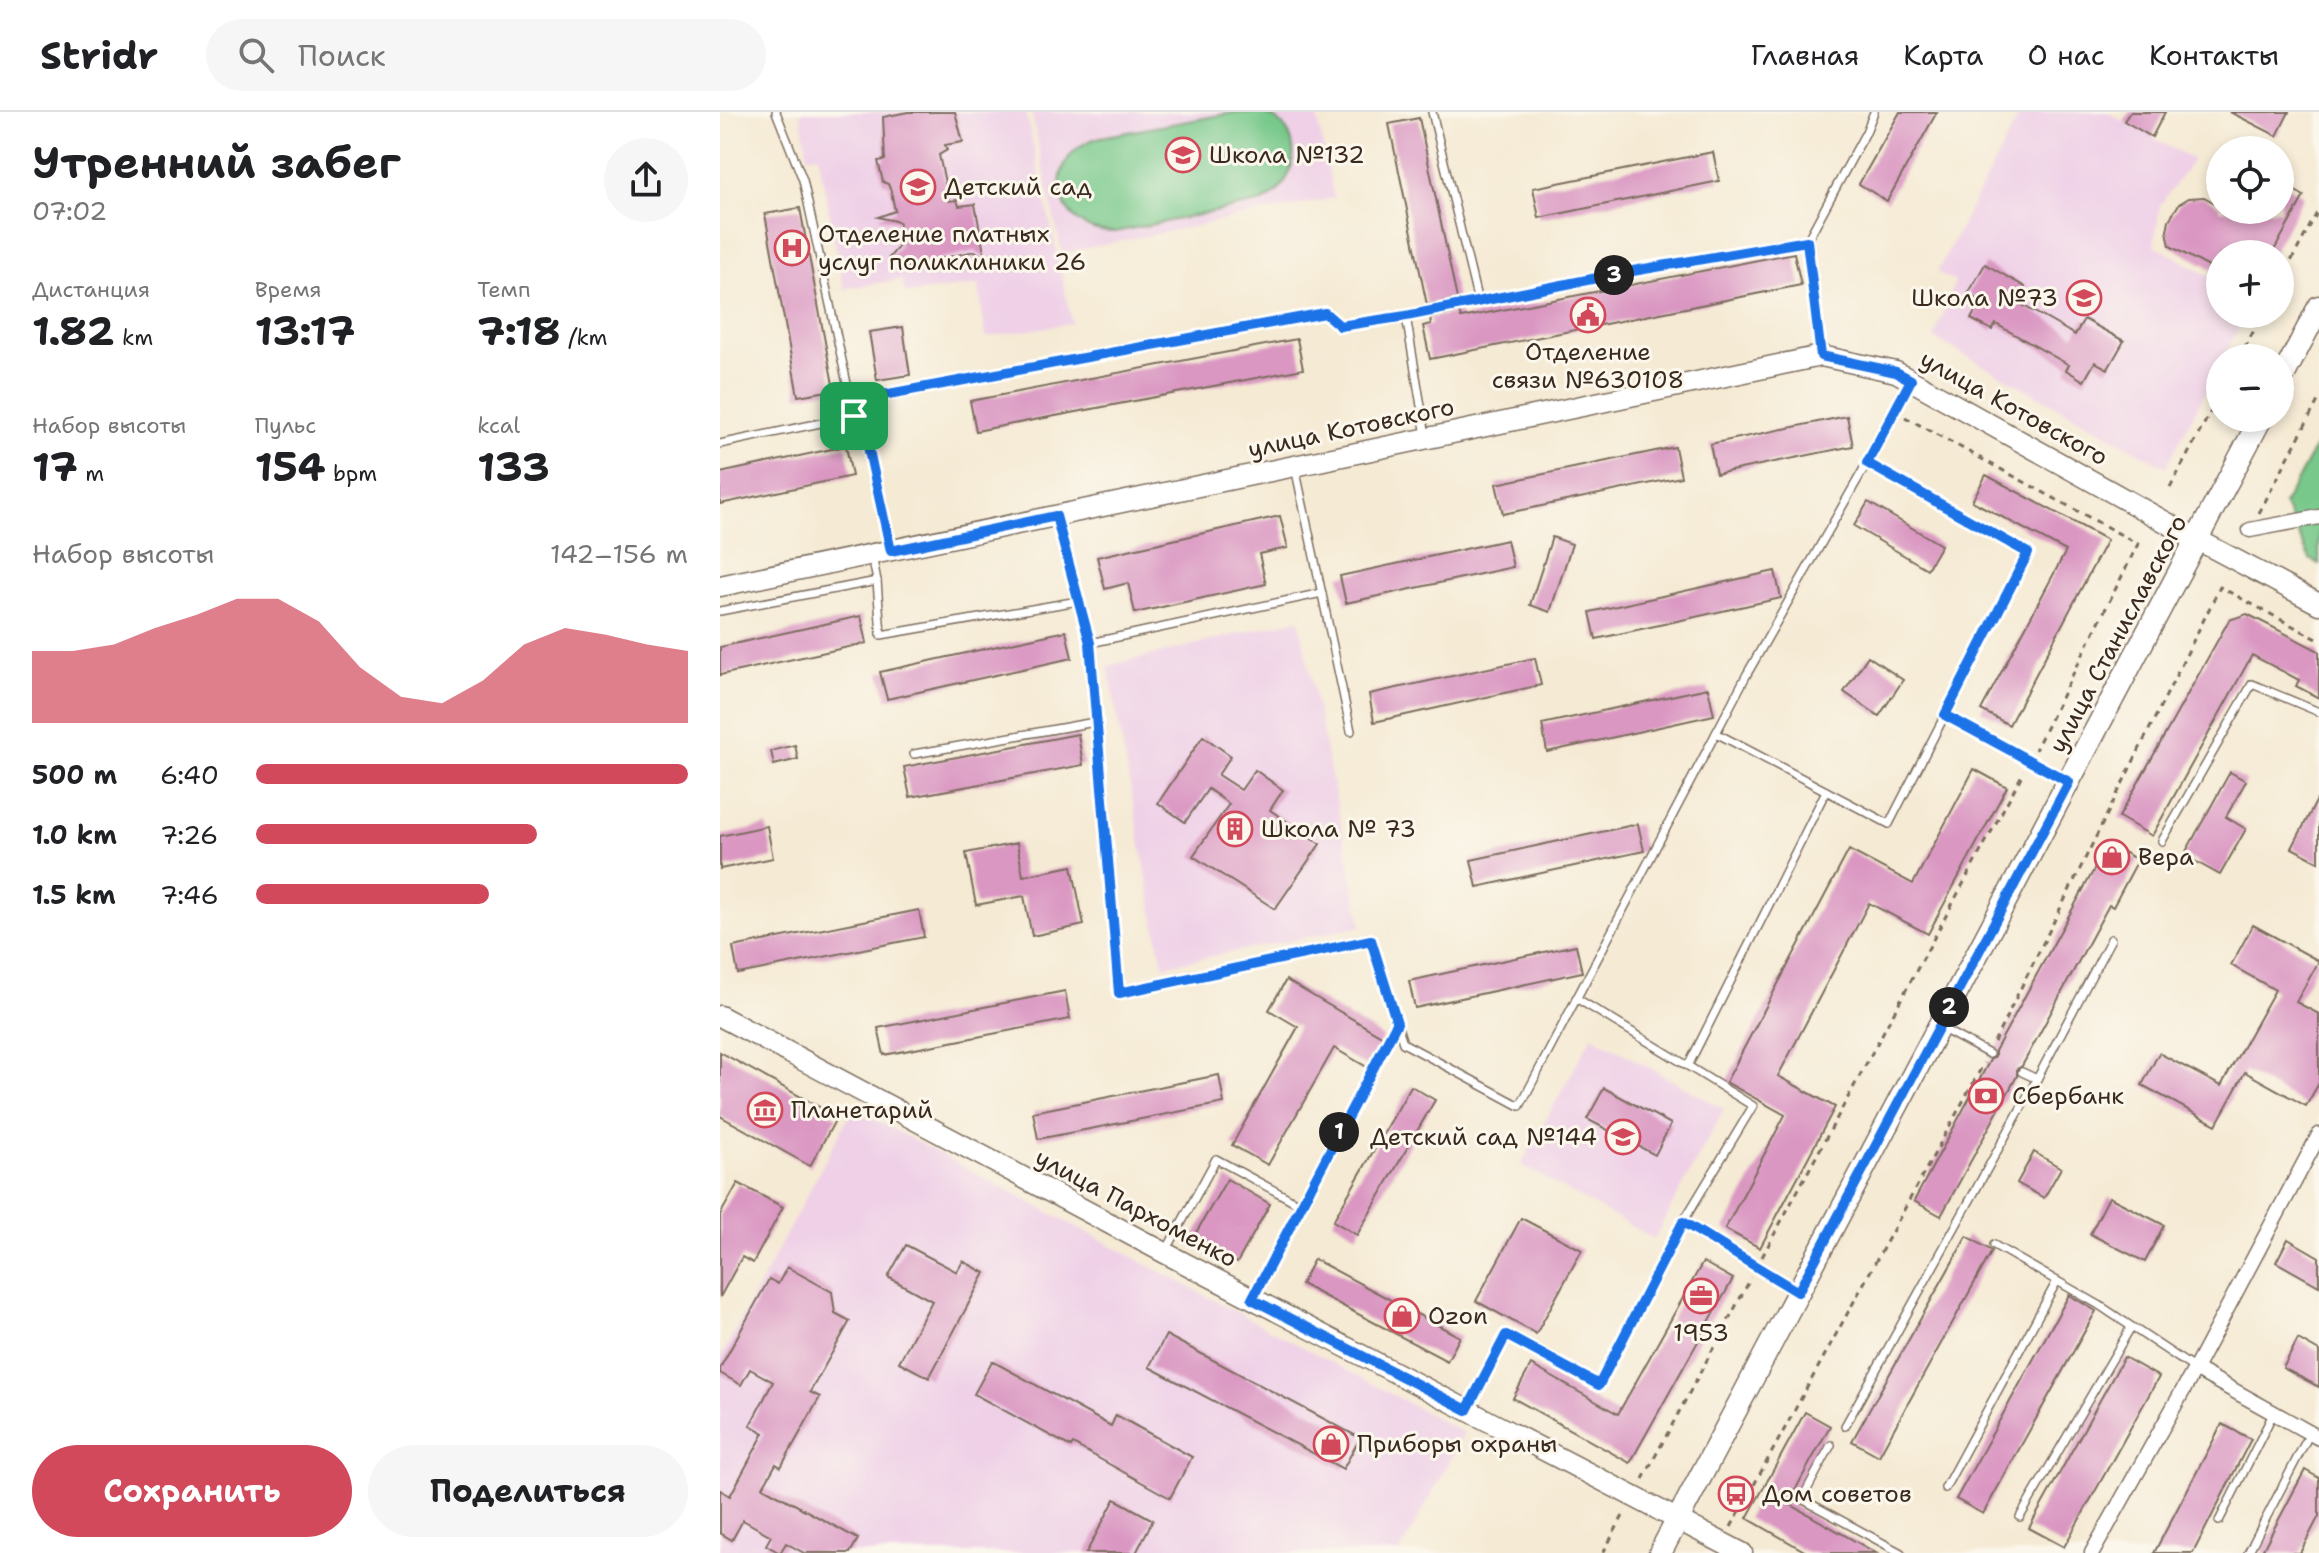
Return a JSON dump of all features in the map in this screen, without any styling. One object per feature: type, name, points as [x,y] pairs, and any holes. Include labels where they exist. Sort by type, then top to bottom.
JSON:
[{"type":"main road","points":[[2294,355],[2319,307]]},
{"type":"main road","name":"улица Станиславского","points":[[1660,1553],[2253,432]]},
{"type":"street","name":"улица Котовского","points":[[720,586],[1821,356],[1896,372],[2319,604]]},
{"type":"street","points":[[2250,530],[2319,517]]},
{"type":"street","name":"улица Пархоменко","points":[[720,1016],[1252,1299],[1734,1549]]},
{"type":"street","points":[[2092,1553],[2195,1369],[2319,1135]]},
{"type":"street","points":[[2195,1369],[2314,1436]]},
{"type":"lane","points":[[776,112],[803,180],[854,416],[866,437],[881,553],[877,581],[881,635],[1078,601]]},
{"type":"lane","points":[[1432,112],[1478,302]]},
{"type":"lane","points":[[1821,356],[1807,241],[1874,112]]},
{"type":"lane","points":[[851,401],[1325,313],[1340,326],[1807,241]]},
{"type":"lane","points":[[1406,316],[1426,439]]},
{"type":"lane","points":[[1056,516],[1090,643],[1119,993],[1371,940],[1403,1043],[1520,1106],[1747,674],[1911,380]]},
{"type":"lane","points":[[720,444],[854,416]]},
{"type":"lane","points":[[1716,733],[1889,824],[2028,553],[1867,463]]},
{"type":"lane","points":[[1295,466],[1351,731]]},
{"type":"lane","points":[[720,611],[877,581]]},
{"type":"lane","points":[[1090,643],[1322,593]]},
{"type":"lane","points":[[2162,841],[2252,684],[2319,712]]},
{"type":"lane","points":[[1945,715],[2069,782]]},
{"type":"lane","points":[[914,754],[1095,722]]},
{"type":"lane","points":[[1688,1066],[1826,791]]},
{"type":"lane","points":[[1845,1426],[2111,939]]},
{"type":"lane","points":[[1467,1410],[1506,1335],[1599,1385],[1683,1222],[1753,1106],[1576,998]]},
{"type":"lane","points":[[1252,1299],[1397,1023]]},
{"type":"lane","points":[[1939,1026],[1989,1054]]},
{"type":"lane","points":[[2022,1072],[2037,1079]]},
{"type":"lane","points":[[1165,1253],[1216,1159],[1301,1205]]},
{"type":"lane","points":[[1683,1222],[1798,1292]]},
{"type":"lane","points":[[1994,1245],[2057,1281],[2195,1369]]},
{"type":"lane","points":[[1945,1488],[2057,1281]]},
{"type":"lane","points":[[2020,1517],[2131,1327]]},
{"type":"lane","points":[[2219,1521],[2273,1414]]},
{"type":"lane","points":[[2248,1553],[2314,1436]]},
{"type":"lane","points":[[1831,1445],[1802,1499],[1901,1553]]},
{"type":"path","points":[[2294,256],[2319,209]]},
{"type":"path","points":[[2250,530],[2319,399]]},
{"type":"path","points":[[1603,1553],[2029,761],[2138,544],[1894,412]]},
{"type":"path","points":[[2170,488],[2206,420]]},
{"type":"path","points":[[1734,1549],[1733,1520],[1989,1054],[2220,587],[2319,640]]},
{"type":"shaded area","points":[[800,112],[1026,112],[1072,323],[986,337],[978,285],[905,294],[902,279],[844,289],[818,154],[808,156]]},
{"type":"shaded area","name":"Школа №132","points":[[1031,112],[1316,112],[1334,198],[1062,253]]},
{"type":"shaded area","name":"Школа №73","points":[[2021,112],[2107,112],[2193,160],[2160,205],[2154,245],[2206,274],[2206,328],[2239,328],[2230,344],[2206,344],[2206,391],[2166,467],[1934,338],[1955,282],[1937,272]]},
{"type":"shaded area","points":[[1299,619],[1362,926],[1163,966],[1108,666]]},
{"type":"shaded area","name":"Детский сад №144","points":[[1592,1036],[1724,1109],[1654,1239],[1521,1165]]},
{"type":"shaded area","points":[[853,1108],[1464,1433],[1400,1553],[720,1553],[720,1359]]},
{"type":"green space","name":"Школа №132","points":[[1237,112],[1262,113],[1276,120],[1292,142],[1291,169],[1285,182],[1263,202],[1115,232],[1093,229],[1077,220],[1066,207],[1061,191],[1061,175],[1068,159],[1081,146],[1101,137]]},
{"type":"green space","points":[[2319,440],[2319,564],[2310,559],[2284,504]]},
{"type":"building","name":"Детский сад","points":[[908,112],[955,112],[963,142],[945,145],[947,150],[939,155],[949,201],[957,200],[959,206],[975,204],[985,258],[975,251],[908,266],[905,270],[892,269],[888,259],[900,245],[899,222],[878,217],[895,211],[891,191],[888,184],[883,182],[878,161],[885,160],[883,117]]},
{"type":"building","points":[[1900,112],[1937,112],[1887,201],[1859,184]]},
{"type":"building","points":[[2130,112],[2165,112],[2152,137],[2124,121]]},
{"type":"building","points":[[2230,112],[2289,112],[2277,136]]},
{"type":"building","points":[[1419,118],[1457,299],[1427,305],[1389,124]]},
{"type":"building","points":[[1713,152],[1719,181],[1539,218],[1533,188]]},
{"type":"building","points":[[2294,190],[2304,196],[2294,214]]},
{"type":"building","points":[[2204,197],[2206,224],[2289,224],[2280,240],[2206,240],[2206,265],[2170,246],[2167,231],[2169,220],[2179,204],[2189,198]]},
{"type":"building","points":[[800,208],[834,390],[798,396],[765,214]]},
{"type":"building","points":[[1794,253],[1801,285],[1430,359],[1423,326],[1431,324],[1430,318],[1459,312],[1461,318]]},
{"type":"building","name":"Школа №73","points":[[1985,264],[2025,287],[2017,302],[2075,335],[2084,319],[2124,341],[2108,369],[2095,362],[2084,381],[2066,370],[2069,365],[1996,324],[1992,330],[1971,319],[1981,301],[1968,294]]},
{"type":"building","points":[[903,327],[910,375],[877,380],[869,332]]},
{"type":"building","points":[[1297,339],[1303,369],[976,431],[970,401]]},
{"type":"building","points":[[1847,416],[1853,446],[1716,474],[1710,444]]},
{"type":"building","points":[[846,446],[852,476],[720,504],[720,473]]},
{"type":"building","points":[[1675,447],[1681,477],[1503,514],[1496,484]]},
{"type":"building","points":[[1986,475],[2107,540],[2009,725],[1981,710],[2066,551],[1972,501]]},
{"type":"building","points":[[1868,502],[1941,545],[1927,569],[1854,526]]},
{"type":"building","points":[[1280,516],[1288,548],[1259,554],[1266,584],[1135,613],[1128,583],[1105,589],[1097,557]]},
{"type":"building","points":[[1552,537],[1572,544],[1550,612],[1530,605]]},
{"type":"building","points":[[1507,540],[1513,567],[1346,603],[1340,576]]},
{"type":"building","points":[[1775,571],[1781,598],[1596,639],[1590,612]]},
{"type":"building","points":[[2247,614],[2319,651],[2319,698],[2296,686],[2299,680],[2252,655],[2152,836],[2119,817],[2229,620]]},
{"type":"building","points":[[861,616],[867,643],[720,675],[720,647]]},
{"type":"building","points":[[1066,631],[1072,658],[887,699],[880,672]]},
{"type":"building","points":[[1868,656],[1903,680],[1879,716],[1844,692]]},
{"type":"building","points":[[1535,658],[1541,685],[1374,722],[1369,694]]},
{"type":"building","points":[[1708,688],[1714,715],[1547,752],[1542,724]]},
{"type":"building","points":[[1078,734],[1083,765],[910,797],[904,767]]},
{"type":"building","name":"Школа № 73","points":[[1203,736],[1231,756],[1218,775],[1241,790],[1255,770],[1283,790],[1270,810],[1320,844],[1275,909],[1193,856],[1229,804],[1208,789],[1185,822],[1158,803]]},
{"type":"building","points":[[795,745],[798,759],[774,765],[771,751]]},
{"type":"building","points":[[1974,769],[2007,787],[1928,934],[1869,903],[1778,1076],[1835,1107],[1760,1248],[1725,1229],[1785,1115],[1726,1082],[1849,850],[1913,884]]},
{"type":"building","points":[[2230,772],[2246,781],[2226,817],[2246,829],[2220,875],[2184,855]]},
{"type":"building","points":[[2319,796],[2319,862],[2292,848]]},
{"type":"building","points":[[1638,824],[1644,851],[1477,887],[1471,860]]},
{"type":"building","points":[[767,826],[773,858],[720,869],[720,836]]},
{"type":"building","points":[[1017,843],[1023,876],[1072,866],[1084,925],[1032,936],[1024,896],[976,905],[966,853]]},
{"type":"building","points":[[2108,844],[2138,860],[2113,907],[2109,905],[2022,1066],[2017,1069],[2017,1076],[1941,1216],[1914,1201]]},
{"type":"building","points":[[919,910],[924,937],[738,974],[733,947]]},
{"type":"building","points":[[2253,925],[2319,961],[2296,1002],[2319,1014],[2319,1083],[2306,1106],[2245,1072],[2216,1125],[2142,1085],[2159,1053],[2221,1086],[2275,990],[2231,965]]},
{"type":"building","points":[[1576,945],[1582,972],[1415,1008],[1409,981]]},
{"type":"building","points":[[1286,980],[1383,1037],[1367,1067],[1334,1048],[1268,1165],[1232,1145],[1298,1027],[1269,1010]]},
{"type":"building","points":[[1065,991],[1070,1019],[884,1055],[878,1028]]},
{"type":"building","points":[[720,1052],[837,1117],[810,1166],[720,1116]]},
{"type":"building","points":[[1219,1075],[1224,1103],[1038,1139],[1033,1112]]},
{"type":"building","points":[[1411,1086],[1435,1100],[1357,1235],[1333,1221]]},
{"type":"building","points":[[1604,1088],[1671,1124],[1655,1155],[1587,1119]]},
{"type":"building","points":[[2034,1152],[2061,1168],[2044,1198],[2017,1183]]},
{"type":"building","points":[[1227,1179],[1270,1204],[1237,1263],[1193,1238]]},
{"type":"building","points":[[738,1183],[783,1207],[753,1263],[742,1257],[720,1297],[720,1215]]},
{"type":"building","points":[[2109,1197],[2164,1225],[2145,1262],[2090,1234]]},
{"type":"building","points":[[1521,1218],[1582,1250],[1536,1334],[1476,1301]]},
{"type":"building","points":[[1967,1236],[1992,1251],[1879,1456],[1852,1441]]},
{"type":"building","points":[[2288,1239],[2319,1257],[2319,1286],[2276,1262]]},
{"type":"building","points":[[906,1245],[957,1272],[963,1261],[985,1273],[929,1378],[899,1362],[932,1301],[888,1277]]},
{"type":"building","points":[[1314,1259],[1460,1337],[1447,1361],[1301,1284]]},
{"type":"building","points":[[1703,1262],[1733,1279],[1630,1463],[1513,1398],[1531,1365],[1618,1414]]},
{"type":"building","points":[[787,1267],[832,1292],[835,1313],[850,1321],[810,1392],[820,1397],[781,1467],[776,1464],[763,1487],[858,1539],[850,1553],[804,1553],[786,1543],[780,1553],[766,1545],[771,1536],[743,1520],[732,1540],[720,1533],[720,1490],[730,1496],[764,1433],[750,1425],[773,1382],[750,1369],[741,1385],[720,1373],[720,1368],[769,1279],[778,1284]]},
{"type":"building","points":[[2069,1295],[2096,1311],[1983,1514],[1956,1499]]},
{"type":"building","points":[[1166,1335],[1360,1438],[1343,1469],[1149,1367]]},
{"type":"building","points":[[2298,1339],[2319,1351],[2319,1387],[2283,1368]]},
{"type":"building","points":[[2124,1357],[2159,1377],[2064,1547],[2029,1528]]},
{"type":"building","points":[[992,1361],[1111,1426],[1116,1415],[1192,1457],[1170,1498],[974,1394]]},
{"type":"building","points":[[1805,1412],[1830,1426],[1788,1503],[1876,1553],[1808,1553],[1747,1518]]},
{"type":"building","points":[[2222,1424],[2251,1439],[2193,1553],[2154,1553]]},
{"type":"building","points":[[2305,1470],[2319,1478],[2319,1516],[2300,1553],[2261,1553]]},
{"type":"building","points":[[1115,1499],[1153,1520],[1136,1553],[1086,1553]]},
{"type":"place","name":"Школа №132","points":[[1183,155]]},
{"type":"place","name":"Детский сад","points":[[918,187]]},
{"type":"place","name":"Отделение платных услуг поликлиники 26","points":[[792,248]]},
{"type":"place","name":"Школа №73","points":[[2084,298]]},
{"type":"place","name":"Отделение связи №630108","points":[[1588,315]]},
{"type":"place","name":"Школа № 73","points":[[1235,829]]},
{"type":"place","name":"Вера","points":[[2112,857]]},
{"type":"place","name":"Сбербанк","points":[[1986,1096]]},
{"type":"place","name":"Планетарий","points":[[765,1110]]},
{"type":"place","name":"Детский сад №144","points":[[1623,1137]]},
{"type":"place","name":"1953","points":[[1701,1296]]},
{"type":"place","name":"Ozon","points":[[1402,1316]]},
{"type":"place","name":"Приборы охраны","points":[[1331,1444]]},
{"type":"place","name":"Дом советов","points":[[1736,1494]]},
{"type":"route","points":[[1807,241],[1821,356],[1896,372],[1911,380],[1867,463],[2028,553],[1945,715],[2069,782],[1798,1292],[1683,1222],[1599,1385],[1506,1335],[1467,1410],[1252,1299],[1397,1023],[1371,940],[1119,993],[1090,643],[1056,516],[891,551],[866,437],[854,416],[851,401],[1325,313],[1340,326],[1807,241]]}]
